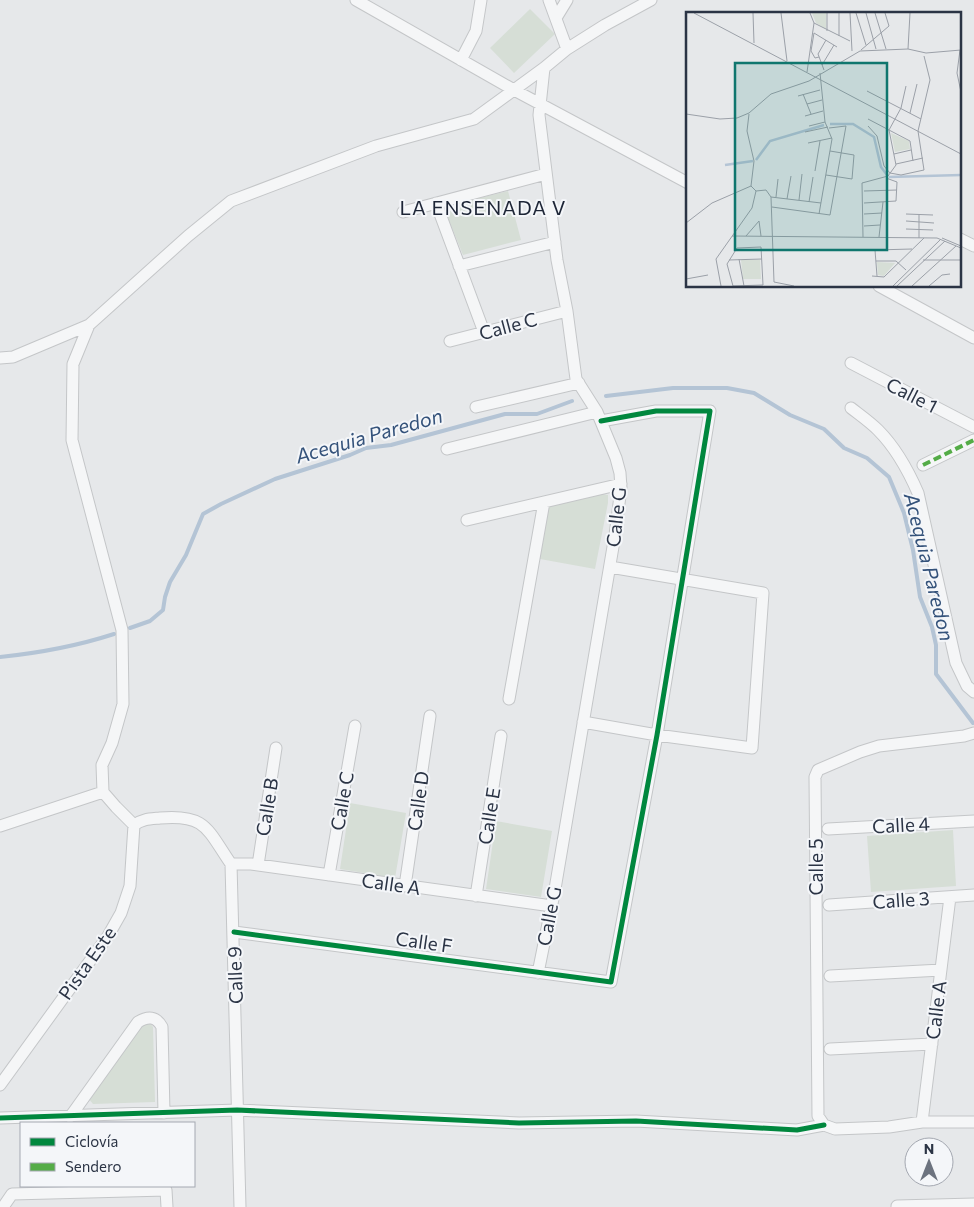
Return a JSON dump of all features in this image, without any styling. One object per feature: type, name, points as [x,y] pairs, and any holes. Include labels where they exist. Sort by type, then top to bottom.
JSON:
[{"type":"street","points":[[356,0],[514,90],[686,182]]},
{"type":"street","points":[[461,60],[476,31],[481,0]]},
{"type":"street","points":[[549,0],[567,49]]},
{"type":"street","points":[[556,18],[567,0]]},
{"type":"street","points":[[0,358],[13,357],[89,325],[188,236],[231,201],[376,146],[474,118],[544,68],[567,49],[605,25],[651,0]]},
{"type":"street","name":"Calle G","points":[[538,972],[552,906],[610,567],[619,508],[620,484],[616,458],[599,417],[576,379],[555,242],[539,115],[544,68]]},
{"type":"street","points":[[403,212],[546,174]]},
{"type":"street","points":[[436,203],[484,332]]},
{"type":"street","points":[[962,240],[974,246]]},
{"type":"street","points":[[459,266],[555,242]]},
{"type":"street","points":[[883,288],[974,338]]},
{"type":"street","name":"Calle C","points":[[450,341],[567,311]]},
{"type":"street","points":[[89,325],[73,364],[72,440],[122,630],[123,704],[112,743],[102,765],[103,792],[134,825],[140,820],[184,817],[204,825],[231,864]]},
{"type":"street","name":"Calle 1","points":[[851,363],[974,427]]},
{"type":"street","points":[[476,407],[579,383]]},
{"type":"street","points":[[852,408],[878,430],[896,452],[918,492],[956,663],[967,686],[974,692]]},
{"type":"street","points":[[448,449],[599,417],[656,411],[710,410],[657,735]]},
{"type":"street","points":[[922,465],[974,440]]},
{"type":"street","points":[[467,520],[620,484]]},
{"type":"street","points":[[509,699],[544,502]]},
{"type":"street","points":[[583,722],[657,735],[752,748],[763,593],[610,567]]},
{"type":"street","name":"Calle D","points":[[405,886],[430,716]]},
{"type":"street","name":"Calle C","points":[[329,875],[355,726]]},
{"type":"street","name":"Calle F","points":[[234,932],[611,982],[657,735]]},
{"type":"street","name":"Calle E","points":[[476,896],[502,736]]},
{"type":"street","name":"Calle 5","points":[[824,1125],[818,1116],[815,777],[818,770],[860,752],[880,746],[971,737]]},
{"type":"street","name":"Calle B","points":[[258,865],[276,748]]},
{"type":"street","points":[[0,826],[103,792]]},
{"type":"street","name":"Calle 4","points":[[828,829],[974,821]]},
{"type":"street","name":"Pista Este","points":[[0,1085],[108,936],[121,913],[130,886],[134,825]]},
{"type":"street","name":"Calle A","points":[[231,864],[258,865],[552,906]]},
{"type":"street","name":"Calle 9","points":[[231,864],[240,1207]]},
{"type":"street","name":"Calle 3","points":[[829,905],[974,895]]},
{"type":"street","name":"Calle A","points":[[922,1122],[950,897]]},
{"type":"street","points":[[830,976],[941,970]]},
{"type":"street","points":[[70,1117],[138,1022],[144,1018],[152,1018],[158,1021],[162,1027],[164,1113]]},
{"type":"street","points":[[830,1048],[932,1044]]},
{"type":"street","points":[[0,1118],[237,1110],[518,1122],[636,1121],[797,1130],[824,1125],[835,1129],[889,1127],[922,1122],[974,1122]]},
{"type":"street","points":[[3,1207],[12,1194],[166,1190],[167,1207]]},
{"type":"street","points":[[897,1207],[974,1204]]},
{"type":"shaded area","points":[[530,9],[555,34],[514,73],[490,48]]},
{"type":"shaded area","points":[[508,191],[521,240],[463,255],[446,213],[447,206]]},
{"type":"shaded area","points":[[602,494],[608,495],[608,503],[595,569],[540,559],[546,507]]},
{"type":"shaded area","points":[[350,803],[406,813],[395,878],[340,869]]},
{"type":"shaded area","points":[[496,821],[552,831],[541,897],[486,889]]},
{"type":"shaded area","points":[[953,830],[956,886],[871,892],[867,836]]},
{"type":"shaded area","points":[[141,1023],[150,1023],[153,1027],[155,1102],[93,1104],[88,1098]]},
{"type":"waterway","name":"Acequia Paredon","points":[[606,396],[673,388],[727,388],[754,393],[790,415],[824,429],[844,448],[867,458],[889,477],[904,513],[913,550],[920,597],[932,627],[936,645],[936,674],[973,723]]},
{"type":"waterway","name":"Acequia Paredon","points":[[130,628],[150,621],[163,610],[170,582],[186,555],[203,514],[221,504],[275,479],[366,448],[391,445],[505,414],[537,414],[572,401]]},
{"type":"waterway","name":"Acequia Paredon","points":[[0,657],[58,648],[114,634]]},
{"type":"marked path","points":[[923,465],[974,440]]},
{"type":"cycle path","points":[[234,932],[611,982],[657,735],[710,411],[656,411],[601,421]]},
{"type":"cycle path","points":[[0,1118],[237,1110],[519,1123],[636,1121],[797,1130],[824,1125]]},
{"type":"district","name":"LA ENSENADA V","points":[[483,208]]}]
